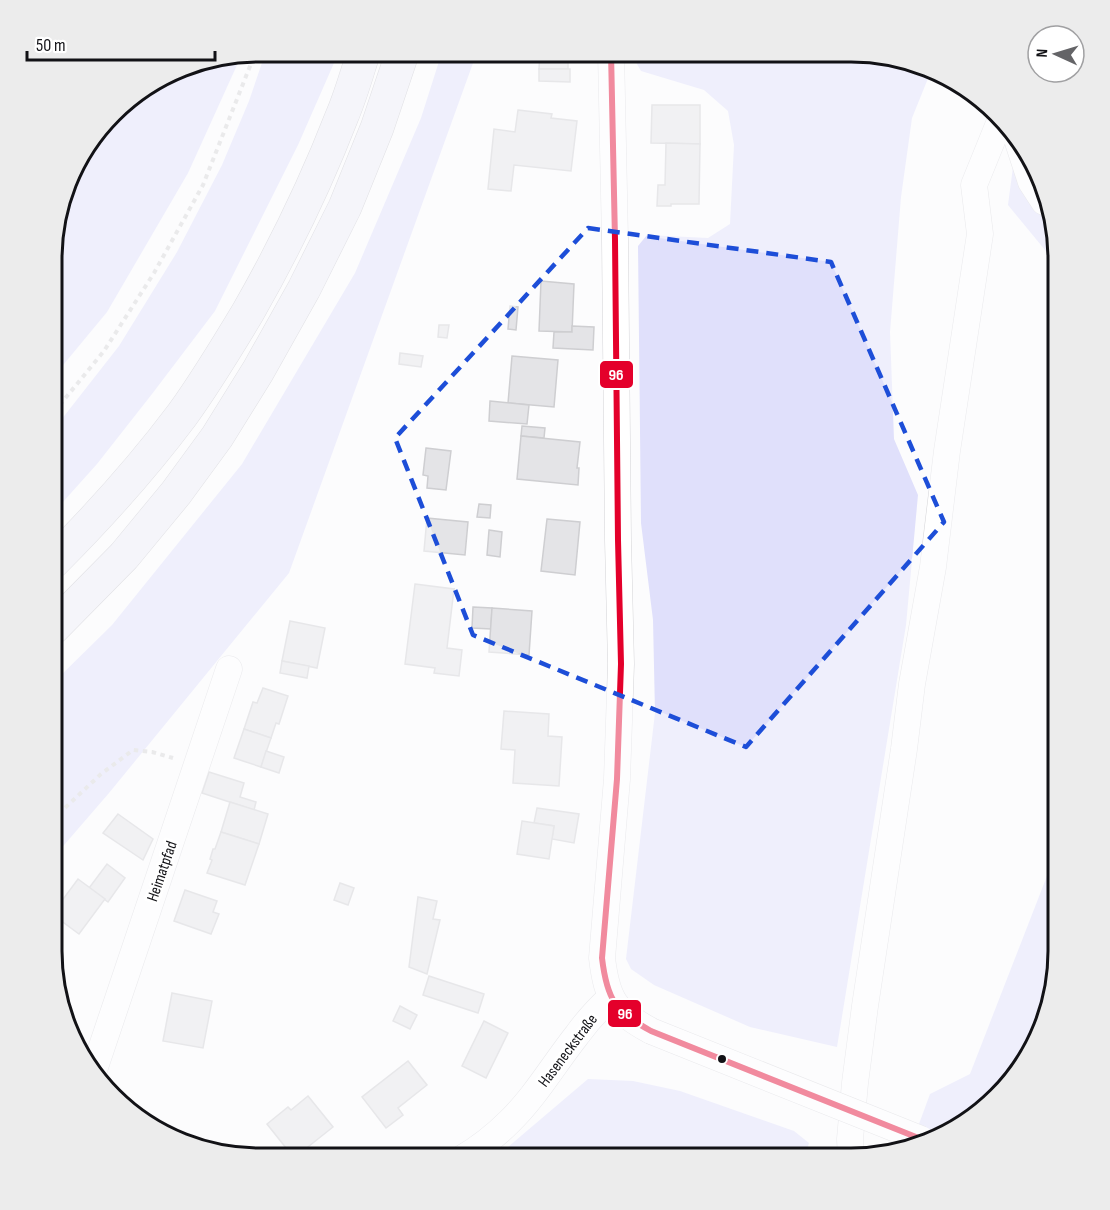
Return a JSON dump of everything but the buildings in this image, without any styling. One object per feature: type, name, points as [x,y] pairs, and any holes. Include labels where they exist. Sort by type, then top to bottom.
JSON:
[{"type":"highway","points":[[62,553],[134,473],[182,415],[224,354],[269,275],[309,195],[343,114],[360,62]]},
{"type":"highway","points":[[62,619],[124,556],[176,493],[217,437],[258,371],[304,289],[345,207],[377,128],[399,62]]},
{"type":"street","points":[[610,62],[621,664],[617,778],[602,958],[605,980],[611,997],[620,1010],[651,1031],[917,1137]]},
{"type":"street","points":[[847,1148],[912,684],[933,567],[947,451],[980,234],[974,185],[998,127]]},
{"type":"street","points":[[1027,171],[1035,188]]},
{"type":"street","name":"Heimatpfad","points":[[96,1063],[230,669]]},
{"type":"street","name":"Haseneckstraße","points":[[478,1148],[509,1122],[541,1085],[588,1021],[611,997]]},
{"type":"path","points":[[62,402],[104,351],[154,273],[203,185],[252,62]]},
{"type":"path","points":[[62,811],[101,774],[133,750],[152,752],[196,765]]},
{"type":"highlighted area","points":[[588,228],[831,262],[944,522],[746,747],[473,635],[395,438]]},
{"type":"shaded area","points":[[262,62],[334,62],[298,145],[215,311],[97,464],[62,503],[62,419],[119,346],[177,252],[222,165],[249,101]]},
{"type":"shaded area","points":[[439,62],[473,62],[289,573],[62,847],[62,674],[112,625],[242,464],[355,273],[421,118]]},
{"type":"shaded area","points":[[636,62],[851,62],[877,63],[902,68],[928,78],[912,118],[901,197],[890,332],[894,439],[918,495],[906,625],[837,1047],[750,1027],[654,985],[631,969],[626,959],[655,713],[653,620],[641,523],[638,246],[647,235],[708,238],[730,224],[734,145],[728,111],[704,90],[641,71]]},
{"type":"shaded area","points":[[238,63],[188,173],[107,312],[62,366],[63,233],[72,195],[88,160],[119,119],[160,88],[195,72]]},
{"type":"shaded area","points":[[1015,150],[1038,195],[1045,220],[1048,254],[1008,205]]},
{"type":"shaded area","points":[[1048,873],[1048,964],[1045,990],[1038,1015],[1022,1050],[1008,1071],[981,1100],[961,1115],[914,1138],[930,1094],[970,1074]]},
{"type":"shaded area","points":[[588,1079],[633,1081],[680,1091],[794,1131],[809,1143],[807,1148],[507,1148]]},
{"type":"transit line","name":"96","points":[[611,62],[621,664],[617,779],[602,958],[607,984],[610,994],[621,1010],[651,1031],[917,1137]]}]
